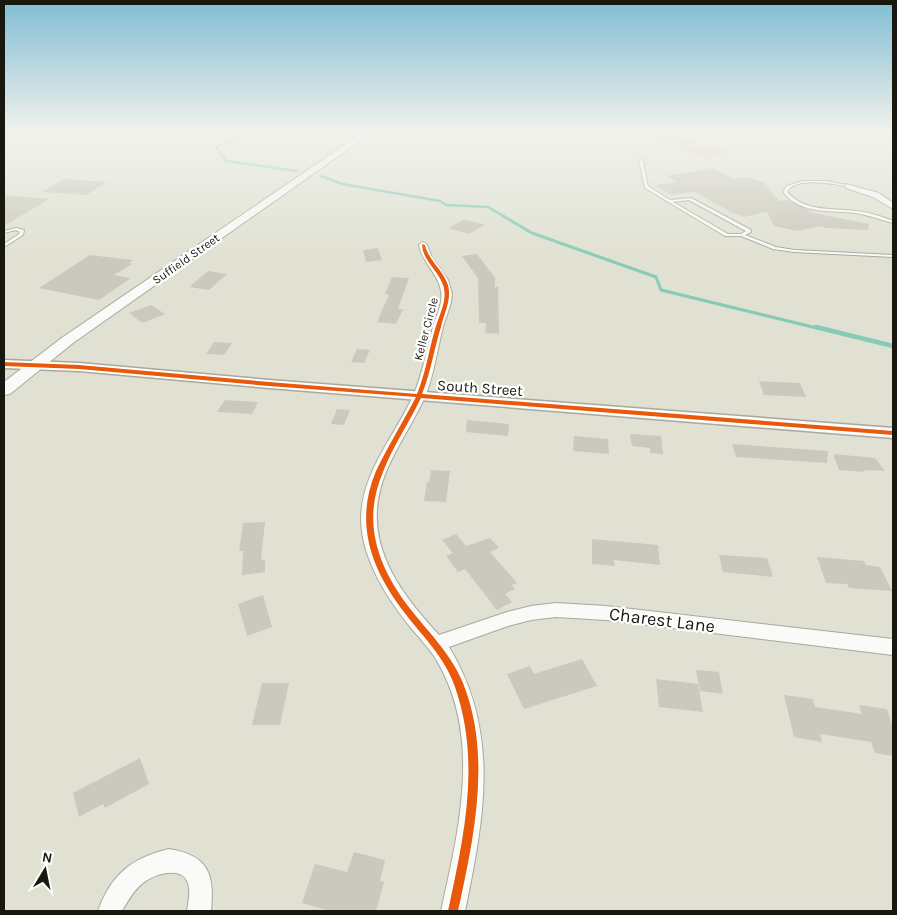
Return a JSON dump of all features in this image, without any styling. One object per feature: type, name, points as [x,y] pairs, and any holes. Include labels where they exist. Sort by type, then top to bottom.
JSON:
[{"type":"main road","name":"Suffield Street","points":[[4,390],[35,365],[308,174]]},
{"type":"street","points":[[849,186],[876,195],[893,207]]},
{"type":"street","name":"Keller Circle","points":[[423,245],[424,254],[442,275],[447,294],[419,396],[376,478],[371,498],[369,522],[374,551],[388,582],[414,620],[436,644],[452,668],[465,702],[473,746],[472,797],[468,836],[452,911]]},
{"type":"street","name":"South Street","points":[[4,364],[893,433]]},
{"type":"street","name":"Charest Lane","points":[[436,644],[507,619],[531,613],[556,610],[606,613],[893,647]]},
{"type":"street","points":[[110,911],[119,892],[134,874],[153,863],[172,860],[189,866],[195,872],[202,891],[199,911]]},
{"type":"lane","points":[[643,174],[646,187],[727,235],[742,235],[763,244],[787,250],[893,256]]},
{"type":"lane","points":[[849,186],[828,183],[801,183],[788,187],[785,192],[792,200],[807,206],[862,214],[893,222]]},
{"type":"lane","points":[[669,201],[690,199],[749,231],[742,235]]},
{"type":"lane","points":[[4,232],[16,229],[22,230],[21,235],[4,246]]},
{"type":"building","points":[[680,174],[724,174],[734,179],[745,177],[764,182],[779,201],[788,200],[814,213],[869,224],[868,230],[824,228],[823,226],[797,231],[774,226],[767,212],[744,217],[694,192],[672,195],[654,185],[677,182],[666,176]]},
{"type":"building","points":[[64,179],[107,182],[87,195],[42,192]]},
{"type":"building","points":[[4,195],[49,199],[4,226]]},
{"type":"building","points":[[463,220],[485,225],[469,234],[448,228]]},
{"type":"building","points":[[378,248],[382,260],[366,262],[363,250]]},
{"type":"building","points":[[477,254],[495,278],[495,287],[498,287],[499,334],[485,333],[486,323],[479,323],[478,278],[462,256]]},
{"type":"building","points":[[90,255],[133,260],[129,263],[132,264],[114,275],[131,278],[99,300],[39,288]]},
{"type":"building","points":[[208,271],[227,274],[209,290],[189,287]]},
{"type":"building","points":[[392,277],[409,278],[398,309],[403,309],[396,324],[377,322],[389,295],[385,294]]},
{"type":"building","points":[[151,305],[165,314],[142,323],[129,313]]},
{"type":"building","points":[[214,342],[232,343],[224,355],[206,354]]},
{"type":"building","points":[[357,349],[370,350],[364,363],[351,362]]},
{"type":"building","points":[[759,381],[800,383],[806,397],[764,395]]},
{"type":"building","points":[[225,400],[258,402],[252,414],[217,412]]},
{"type":"building","points":[[337,409],[350,410],[344,425],[331,424]]},
{"type":"building","points":[[467,420],[509,424],[508,436],[466,432]]},
{"type":"building","points":[[630,434],[661,436],[663,454],[650,453],[650,448],[632,446]]},
{"type":"building","points":[[574,436],[608,439],[609,454],[573,451]]},
{"type":"building","points":[[732,444],[828,451],[827,463],[736,457]]},
{"type":"building","points":[[833,454],[875,458],[885,471],[839,470]]},
{"type":"building","points":[[431,470],[450,471],[446,502],[424,501]]},
{"type":"building","points":[[265,522],[261,560],[265,560],[265,572],[242,575],[243,551],[239,551],[243,523]]},
{"type":"building","points":[[456,534],[466,546],[490,538],[499,548],[490,552],[517,583],[512,585],[515,589],[505,594],[512,602],[497,610],[465,569],[458,572],[446,556],[453,553],[442,540]]},
{"type":"building","points":[[592,539],[658,545],[660,565],[614,560],[615,566],[592,564]]},
{"type":"building","points":[[719,555],[767,558],[773,577],[723,572]]},
{"type":"building","points":[[817,557],[864,561],[866,565],[880,567],[892,591],[849,588],[847,584],[826,583]]},
{"type":"building","points":[[263,595],[272,627],[247,636],[238,604]]},
{"type":"building","points":[[582,659],[597,686],[524,709],[507,674],[530,666],[534,674]]},
{"type":"building","points":[[696,670],[719,672],[723,694],[700,691]]},
{"type":"building","points":[[656,679],[698,684],[703,712],[659,707]]},
{"type":"building","points":[[262,683],[289,683],[280,725],[252,725]]},
{"type":"building","points":[[784,695],[813,699],[815,707],[862,714],[859,705],[887,709],[893,728],[893,756],[875,753],[871,742],[820,734],[822,742],[794,737]]},
{"type":"building","points":[[140,758],[149,784],[105,808],[103,804],[79,817],[73,793]]},
{"type":"building","points":[[354,852],[385,860],[380,881],[384,882],[376,911],[330,911],[302,903],[315,864],[347,872]]},
{"type":"waterway","points":[[321,176],[342,184],[440,201],[446,205],[488,207],[505,217]]},
{"type":"waterway","points":[[503,216],[532,233],[656,277],[661,290],[821,329]]},
{"type":"waterway","points":[[816,327],[893,346]]},
{"type":"cycle path","points":[[423,245],[428,258],[444,280],[447,294],[446,302],[419,396],[386,457],[373,488],[369,521],[378,561],[390,585],[417,623],[443,654],[459,684],[468,715],[473,747],[474,780],[466,847],[453,911]]},
{"type":"cycle path","points":[[4,364],[79,367],[269,384],[893,433]]}]
